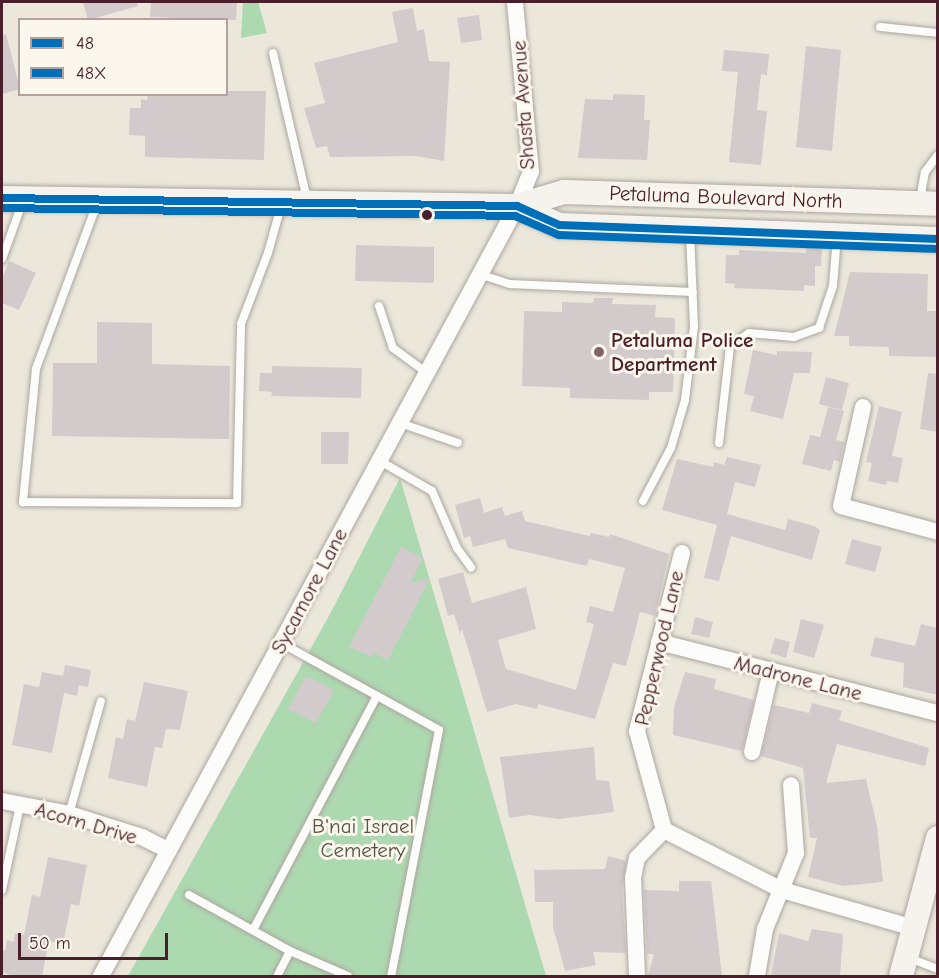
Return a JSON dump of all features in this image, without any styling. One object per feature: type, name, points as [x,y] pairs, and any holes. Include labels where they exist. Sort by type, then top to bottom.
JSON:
[{"type":"main road","name":"Petaluma Boulevard North","points":[[13,198],[517,206],[564,192],[928,204]]},
{"type":"main road","name":"Petaluma Boulevard North","points":[[517,206],[559,225],[938,239]]},
{"type":"main road","points":[[903,967],[938,838]]},
{"type":"street","name":"Shasta Avenue","points":[[515,2],[531,172],[517,206]]},
{"type":"street","name":"Sycamore Lane","points":[[101,976],[517,206]]},
{"type":"street","points":[[863,407],[841,506],[938,532]]},
{"type":"street","name":"Pepperwood Lane","points":[[664,830],[637,731],[682,553]]},
{"type":"street","name":"Madrone Lane","points":[[659,642],[938,713]]},
{"type":"street","points":[[752,752],[771,671]]},
{"type":"street","points":[[757,976],[765,929],[796,853],[790,785]]},
{"type":"street","name":"Acorn Drive","points":[[2,801],[69,814],[142,837],[169,851]]},
{"type":"street","points":[[637,976],[633,878],[637,858],[664,830],[782,890],[914,928]]},
{"type":"lane","points":[[880,27],[938,33]]},
{"type":"lane","points":[[273,53],[308,202]]},
{"type":"lane","points":[[928,204],[925,172],[938,155]]},
{"type":"lane","points":[[2,259],[13,198]]},
{"type":"lane","points":[[99,199],[36,369],[23,502],[237,503],[241,324],[268,253],[282,202]]},
{"type":"lane","points":[[643,501],[671,448],[685,400],[694,327],[690,231]]},
{"type":"lane","points":[[718,443],[730,346],[749,333],[794,338],[819,328],[833,286],[837,236]]},
{"type":"lane","points":[[479,274],[510,284],[693,292]]},
{"type":"lane","points":[[379,306],[393,348],[427,373]]},
{"type":"lane","points":[[400,423],[458,443]]},
{"type":"lane","points":[[380,461],[432,491],[457,548],[471,567]]},
{"type":"lane","points":[[281,643],[439,730],[391,976]]},
{"type":"lane","points":[[253,930],[377,696]]},
{"type":"lane","points":[[69,814],[101,701]]},
{"type":"lane","points":[[2,890],[20,805]]},
{"type":"lane","points":[[189,895],[290,951],[348,976]]},
{"type":"lane","points":[[277,976],[290,951]]},
{"type":"lane","points":[[903,967],[938,969]]},
{"type":"green space","points":[[243,2],[258,2],[267,33],[241,38]]},
{"type":"green space","name":"B'nai Israel Cemetery","points":[[400,478],[546,976],[128,976],[330,614]]},
{"type":"building","points":[[83,2],[137,2],[138,6],[87,18]]},
{"type":"building","points":[[151,2],[237,2],[236,20],[150,17]]},
{"type":"building","points":[[413,8],[417,31],[424,29],[429,61],[450,62],[444,161],[416,156],[330,157],[327,146],[316,148],[304,108],[325,103],[314,63],[398,42],[392,12]]},
{"type":"building","points":[[479,15],[482,40],[461,43],[457,18]]},
{"type":"building","points":[[6,34],[18,90],[2,94],[2,35]]},
{"type":"building","points":[[806,46],[841,50],[832,151],[796,147]]},
{"type":"building","points":[[724,50],[769,54],[767,75],[761,74],[757,110],[767,111],[761,165],[729,162],[738,72],[722,71]]},
{"type":"building","points":[[228,91],[266,91],[264,160],[145,157],[145,136],[129,135],[130,108],[141,108],[141,99],[147,100],[148,96],[228,96]]},
{"type":"building","points":[[613,94],[645,95],[644,120],[650,120],[647,160],[578,158],[585,99],[613,100]]},
{"type":"building","points":[[356,245],[434,247],[434,283],[355,281]]},
{"type":"building","points":[[806,248],[822,249],[821,266],[815,266],[815,286],[804,285],[804,291],[734,288],[735,284],[725,283],[726,255],[739,255],[739,250],[806,253]]},
{"type":"building","points":[[9,261],[36,273],[19,310],[2,303],[2,279]]},
{"type":"building","points":[[850,272],[928,274],[927,311],[938,311],[938,357],[889,356],[889,347],[849,346],[849,336],[834,336]]},
{"type":"building","name":"Petaluma Police Department","points":[[594,298],[613,298],[612,304],[656,305],[655,317],[675,318],[673,392],[649,392],[649,400],[570,398],[570,388],[522,386],[524,311],[562,312],[562,302],[593,303]]},
{"type":"building","points":[[97,322],[152,323],[152,364],[230,366],[229,439],[52,436],[53,363],[97,363]]},
{"type":"building","points":[[753,350],[777,355],[777,351],[812,352],[810,373],[794,373],[783,419],[750,411],[754,396],[744,394]]},
{"type":"building","points":[[272,366],[362,368],[361,398],[271,396],[272,392],[259,391],[260,373],[272,373]]},
{"type":"building","points":[[928,373],[938,374],[938,432],[920,429]]},
{"type":"building","points":[[826,377],[849,383],[842,410],[819,404]]},
{"type":"building","points":[[879,406],[902,412],[892,456],[903,458],[898,483],[887,481],[886,485],[868,481],[872,463],[866,462]]},
{"type":"building","points":[[828,407],[844,411],[836,440],[844,442],[840,462],[834,460],[831,471],[802,464],[810,435],[820,437]]},
{"type":"building","points":[[321,432],[349,432],[348,464],[321,464]]},
{"type":"building","points":[[727,457],[761,465],[755,487],[735,482],[727,514],[785,530],[788,519],[814,526],[820,530],[812,560],[731,536],[719,581],[704,578],[717,525],[662,510],[677,459],[713,467],[714,462],[724,465]]},
{"type":"building","points":[[480,498],[484,513],[502,507],[505,516],[522,511],[525,521],[590,536],[591,533],[609,537],[610,534],[669,554],[655,616],[640,612],[626,666],[613,663],[595,719],[538,704],[537,709],[516,704],[487,712],[462,629],[460,634],[454,614],[448,616],[438,579],[463,572],[472,603],[526,587],[536,629],[498,640],[506,669],[576,690],[594,624],[586,622],[590,606],[613,612],[625,568],[589,559],[587,566],[508,548],[505,539],[473,547],[470,536],[464,538],[455,505]]},
{"type":"building","points":[[852,539],[882,547],[875,572],[845,564]]},
{"type":"building","points":[[401,547],[423,558],[410,583],[430,578],[388,660],[374,653],[372,657],[349,647]]},
{"type":"building","points":[[695,617],[713,622],[709,638],[691,634]]},
{"type":"building","points":[[801,619],[824,625],[814,658],[793,652]]},
{"type":"building","points":[[921,624],[938,628],[938,695],[903,687],[904,663],[870,656],[875,637],[915,646]]},
{"type":"building","points":[[775,638],[790,642],[786,658],[770,653]]},
{"type":"building","points":[[65,665],[91,670],[88,687],[79,685],[77,696],[64,693],[52,753],[12,745],[24,684],[39,687],[42,672],[63,676]]},
{"type":"building","points":[[685,672],[716,679],[714,689],[754,700],[742,751],[673,735],[674,707]]},
{"type":"building","points":[[306,676],[334,690],[316,723],[288,709]]},
{"type":"building","points":[[144,682],[188,691],[180,730],[166,729],[162,748],[155,747],[147,787],[108,778],[116,737],[123,739],[127,719],[135,721]]},
{"type":"building","points":[[812,703],[842,711],[839,720],[929,748],[925,766],[837,744],[826,783],[866,779],[877,826],[883,882],[843,886],[808,877],[817,838],[810,838],[803,768],[761,756],[774,705],[809,713]]},
{"type":"building","points":[[594,747],[596,780],[609,781],[614,812],[559,819],[530,815],[509,818],[500,757]]},
{"type":"building","points":[[608,856],[626,861],[622,890],[626,953],[593,952],[596,965],[565,971],[553,927],[553,902],[535,902],[534,870],[605,869]]},
{"type":"building","points":[[48,857],[87,865],[79,906],[71,904],[63,944],[49,941],[42,976],[13,976],[2,972],[2,950],[5,951],[7,940],[14,942],[15,933],[24,935],[32,895],[40,897]]},
{"type":"building","points":[[679,881],[711,881],[722,976],[648,976],[654,954],[647,954],[644,890],[679,891]]},
{"type":"building","points":[[812,929],[843,934],[840,976],[771,976],[779,933],[808,941]]},
{"type":"transit line","name":"48","points":[[2,198],[517,206],[559,225],[938,239]]},
{"type":"transit line","name":"48X","points":[[2,208],[515,216],[559,235],[938,249]]},
{"type":"place","name":"Petaluma Police Department","points":[[599,352]]}]
